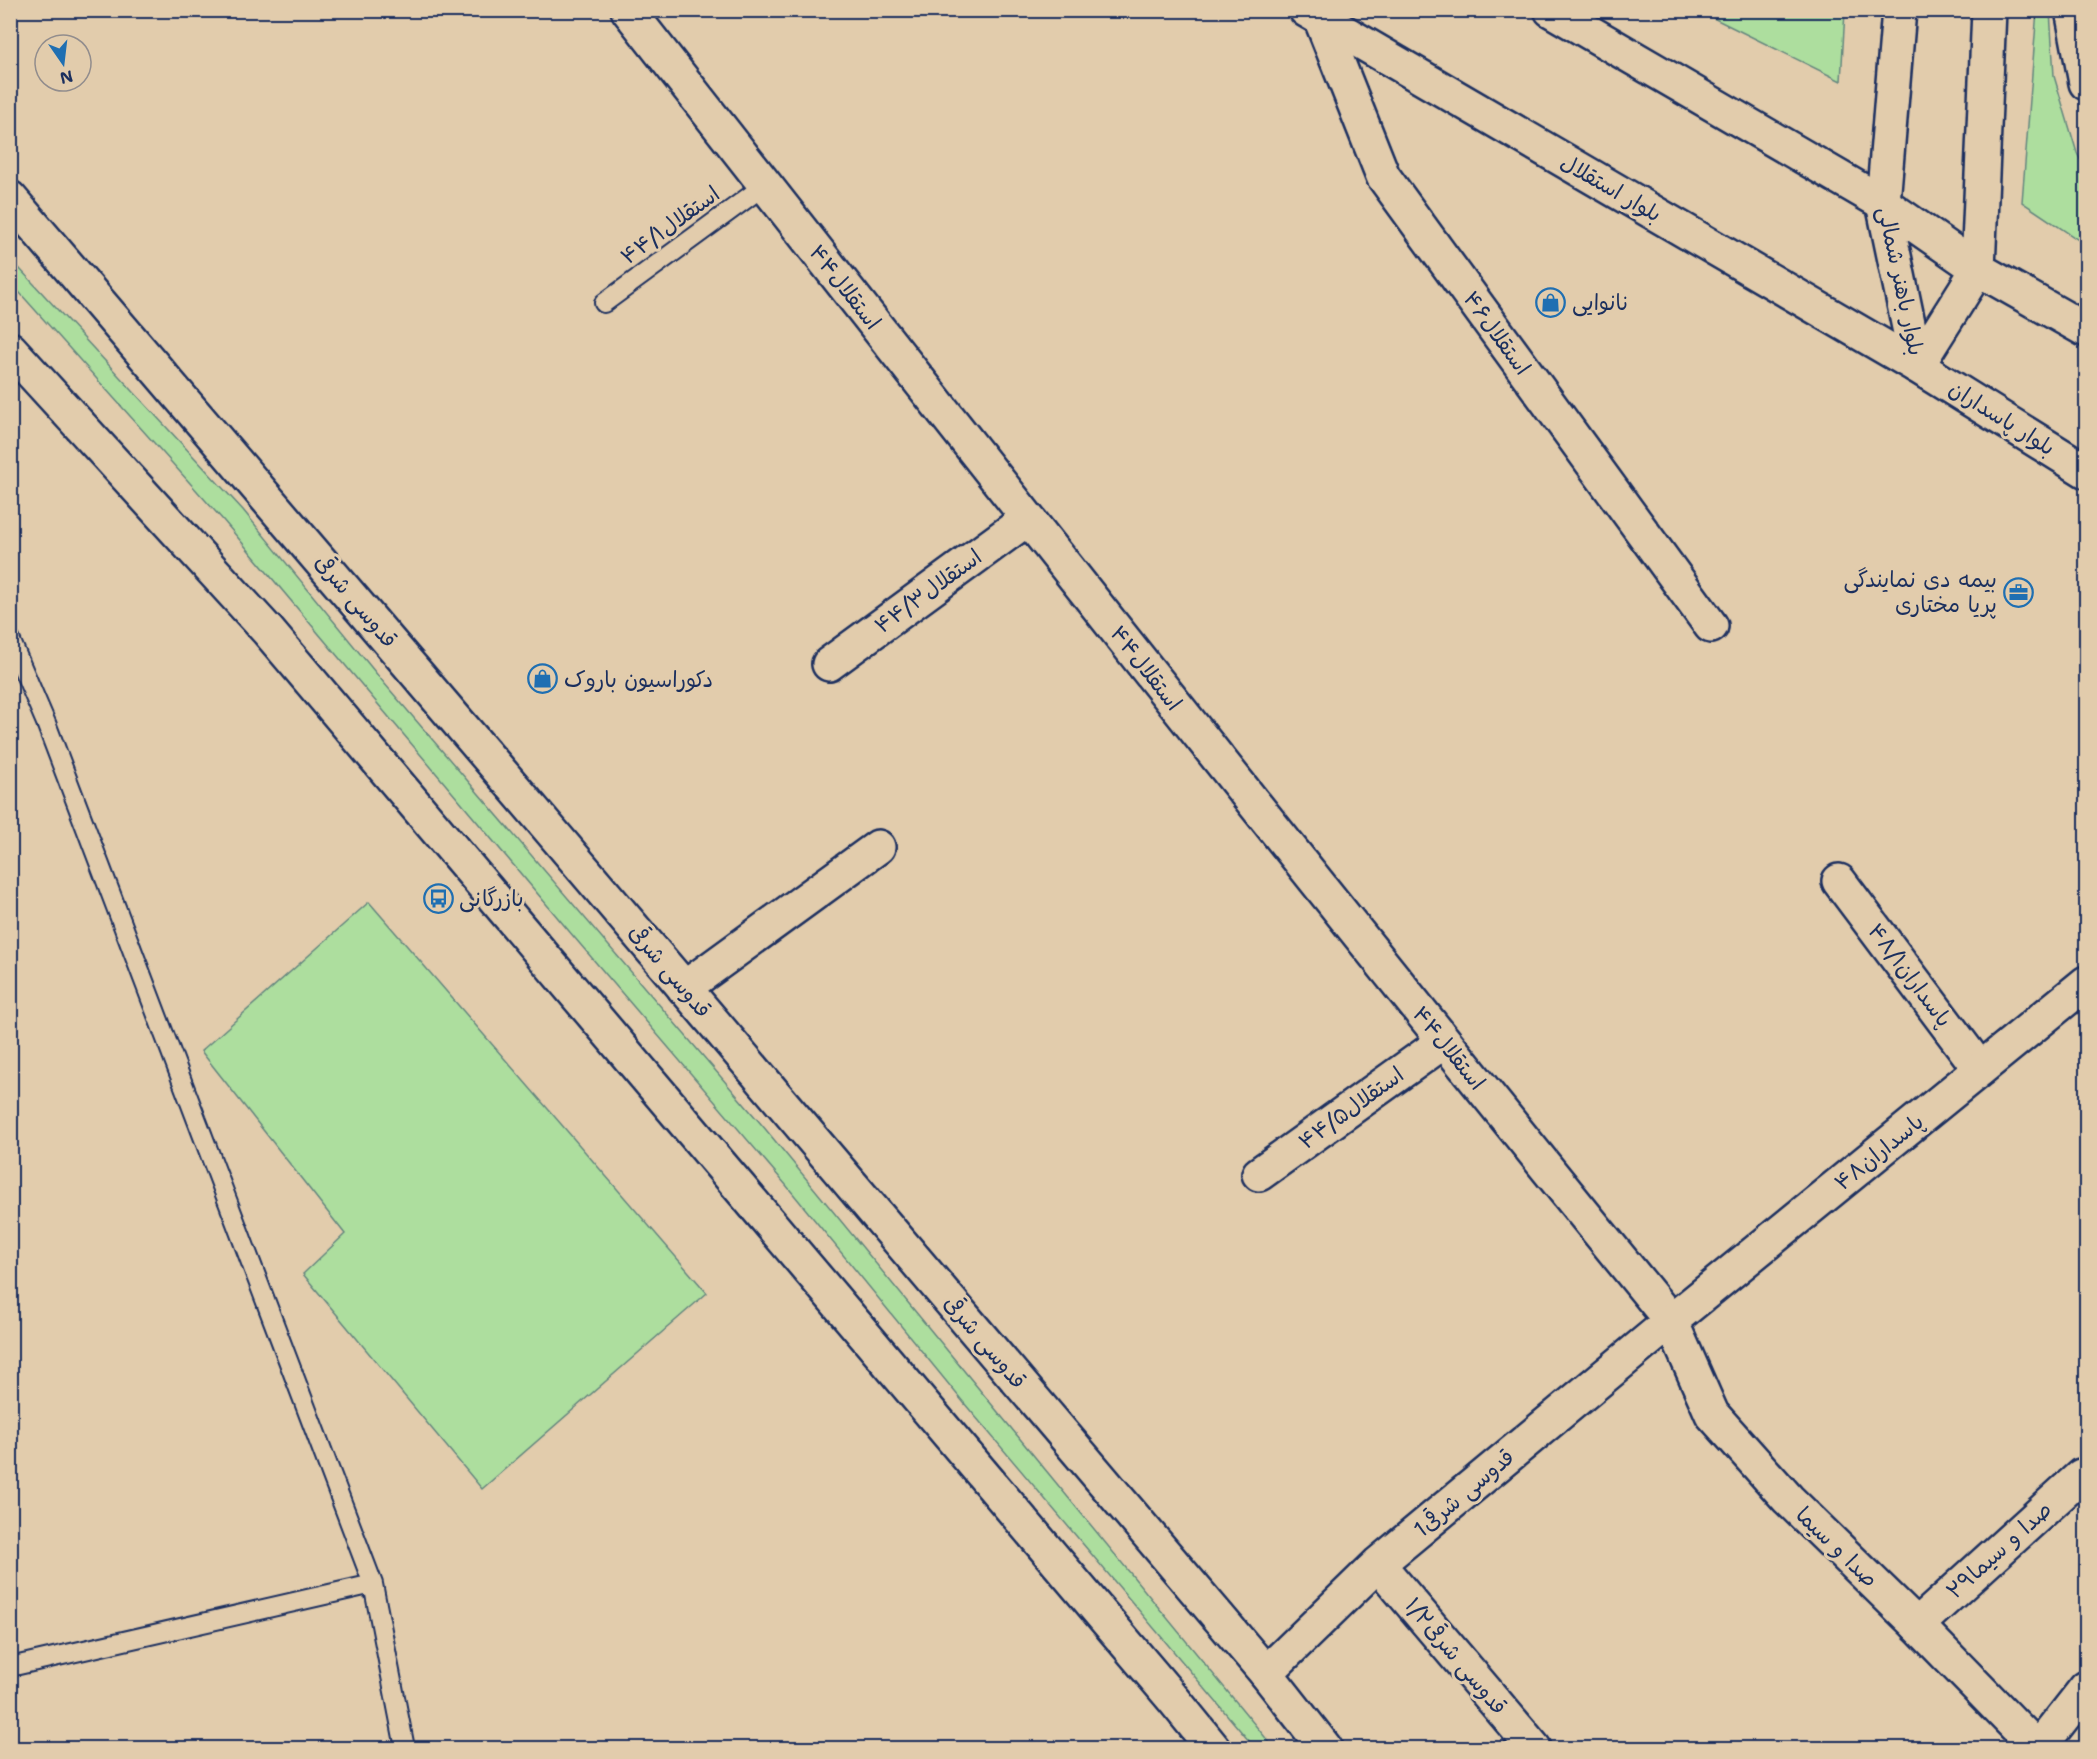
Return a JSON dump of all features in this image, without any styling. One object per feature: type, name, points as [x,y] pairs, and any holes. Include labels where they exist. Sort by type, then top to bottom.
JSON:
[{"type":"main road","name":"استقلال۴۴","points":[[628,10],[1027,519],[1443,1042],[1671,1321]]},
{"type":"main road","points":[[1551,10],[1883,202],[1978,269],[2086,330]]},
{"type":"main road","name":"بلوار باهنر شمالی","points":[[1899,10],[1883,202],[1917,366]]},
{"type":"main road","name":"بلوار باهنر شمالی","points":[[1917,366],[1978,269],[1989,10]]},
{"type":"main road","points":[[2072,10],[2086,83]]},
{"type":"main road","name":"بلوار استقلال","points":[[1313,15],[1917,366]]},
{"type":"main road","name":"استقلال۴۶","points":[[1313,15],[1383,176],[1711,626]]},
{"type":"main road","name":"قدوسی شرقی","points":[[10,198],[1266,1673],[1325,1749]]},
{"type":"main road","points":[[10,349],[268,631],[1174,1700],[1213,1749]]},
{"type":"main road","name":"بلوار پاسداران","points":[[1917,366],[2086,471]]},
{"type":"main road","name":"استقلال۴۴/۳","points":[[829,664],[1027,519]]},
{"type":"main road","points":[[684,988],[878,847]]},
{"type":"main road","name":"پاسداران۴۸/۱","points":[[1839,881],[1980,1069]]},
{"type":"main road","name":"پاسداران۴۸","points":[[1671,1321],[2086,983]]},
{"type":"main road","name":"استقلال۴۴/۵","points":[[1259,1174],[1443,1042]]},
{"type":"main road","name":"1قدوسی شرقی","points":[[1266,1673],[1378,1564],[1671,1321]]},
{"type":"main road","name":"صدا و سیما","points":[[1671,1321],[1712,1414],[1788,1500],[1917,1625],[2038,1749]]},
{"type":"main road","name":"صدا و سیما۲۹","points":[[1917,1625],[2081,1476]]},
{"type":"main road","name":"قدوسی شرقی۱/۲","points":[[1378,1564],[1534,1749]]},
{"type":"main road","points":[[2038,1749],[2086,1688]]},
{"type":"lane","name":"استقلال۴۴/۱","points":[[604,303],[765,185]]},
{"type":"lane","points":[[10,639],[46,723],[373,1584],[405,1749]]},
{"type":"lane","points":[[10,1667],[373,1584]]},
{"type":"green space","points":[[2037,10],[2050,11],[2054,76],[2077,153],[2086,171],[2086,245],[2022,202]]},
{"type":"green space","points":[[1699,11],[1845,11],[1841,81]]},
{"type":"green space","points":[[19,268],[243,510],[384,683],[762,1125],[1274,1748],[1255,1748],[964,1403],[786,1185],[223,520],[11,283],[11,273]]},
{"type":"green space","points":[[369,902],[707,1293],[482,1489],[303,1274],[345,1234],[201,1051]]},
{"type":"place","name":"نانوایی","points":[[1551,302]]},
{"type":"place","name":"بیمه دی نمایندگی پریا مختاری","points":[[2018,592]]},
{"type":"place","name":"دکوراسیون باروک","points":[[543,679]]},
{"type":"place","name":"بازرگانی","points":[[438,898]]}]
